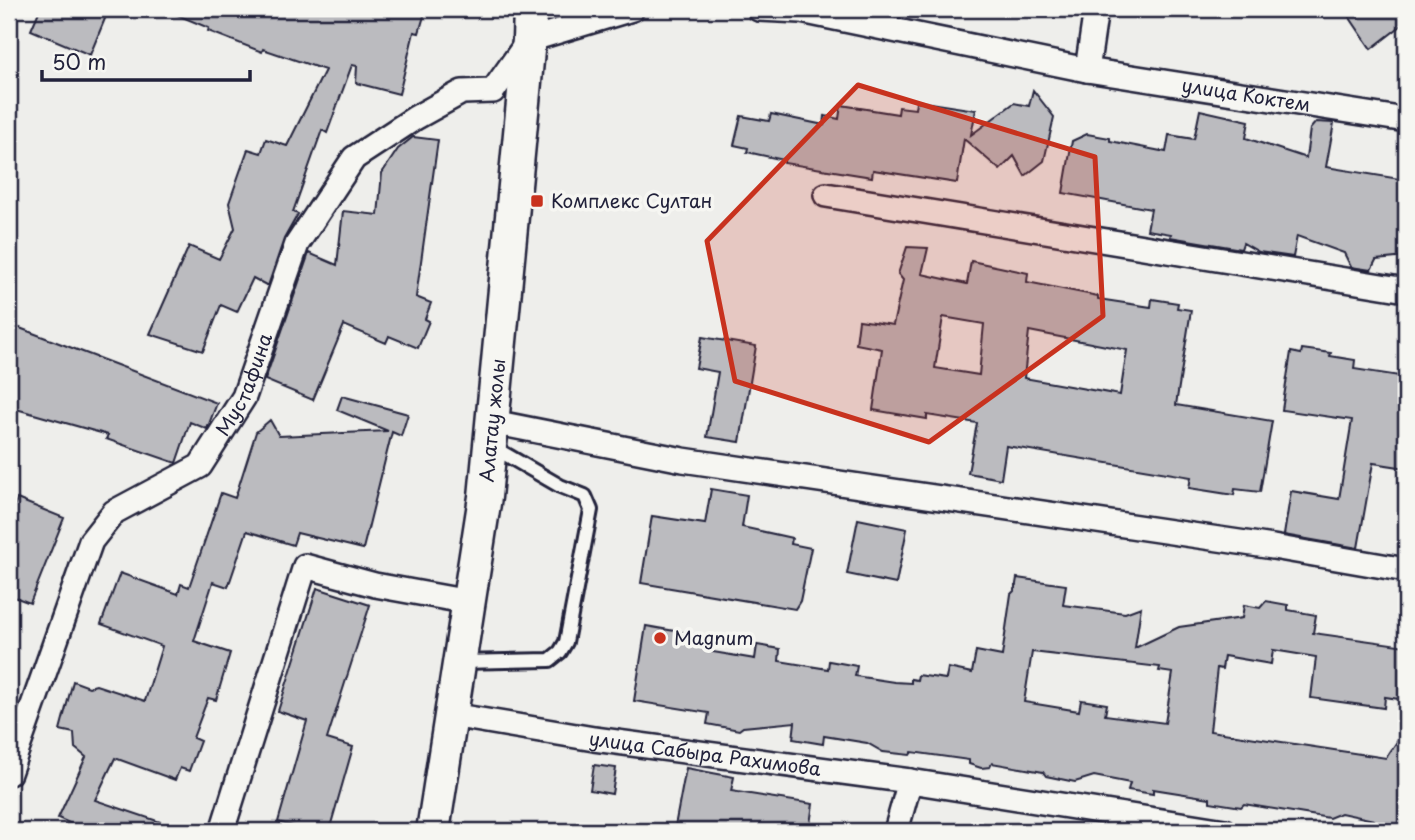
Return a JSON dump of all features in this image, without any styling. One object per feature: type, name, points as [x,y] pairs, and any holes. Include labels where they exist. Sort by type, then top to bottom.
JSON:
[{"type":"main road","name":"Алатау жолы","points":[[433,831],[485,497],[530,24]]},
{"type":"street","points":[[530,24],[632,9]]},
{"type":"street","name":"улица Коктем","points":[[759,9],[800,11],[1087,70],[1406,120]]},
{"type":"street","points":[[1087,70],[1096,9]]},
{"type":"street","name":"Мустафина","points":[[9,773],[91,541],[114,512],[200,466],[244,397],[297,244],[354,158],[415,118],[462,92],[493,91],[530,24]]},
{"type":"street","points":[[826,195],[1406,290]]},
{"type":"street","points":[[492,434],[1232,541],[1406,570]]},
{"type":"street","points":[[222,831],[305,566],[376,585],[469,602]]},
{"type":"street","name":"улица Сабыра Рахимова","points":[[451,715],[594,739],[910,781],[1225,831]]},
{"type":"street","points":[[896,831],[910,781]]},
{"type":"lane","points":[[459,662],[550,660],[560,652],[566,642],[591,510],[584,496],[560,486],[492,434]]},
{"type":"highlighted area","points":[[858,85],[1095,157],[1103,316],[929,442],[735,381],[707,241]]},
{"type":"building","points":[[40,9],[109,9],[90,55],[31,30]]},
{"type":"building","points":[[163,9],[426,9],[419,33],[414,32],[399,94],[356,83],[357,66],[352,65],[327,133],[322,130],[293,212],[298,214],[284,239],[268,286],[253,278],[237,312],[221,305],[203,351],[150,334],[189,246],[219,259],[235,228],[229,203],[248,149],[261,153],[266,139],[287,146],[325,70],[263,49],[262,52],[208,31],[209,28]]},
{"type":"building","points":[[1344,9],[1406,9],[1406,22],[1371,49]]},
{"type":"building","points":[[1033,90],[1054,117],[1044,161],[1025,176],[1014,156],[1000,170],[964,139],[957,183],[873,170],[872,177],[784,163],[784,160],[747,152],[748,148],[734,145],[741,116],[769,121],[771,114],[824,125],[825,116],[839,119],[841,105],[898,114],[899,107],[915,109],[916,101],[976,110],[971,135],[1014,103],[1029,106]]},
{"type":"building","points":[[1200,110],[1249,121],[1246,138],[1306,158],[1310,129],[1316,122],[1334,123],[1326,167],[1406,180],[1406,257],[1376,260],[1371,270],[1351,267],[1344,253],[1297,236],[1293,257],[1259,252],[1243,243],[1241,249],[1170,237],[1171,234],[1147,230],[1151,209],[1063,193],[1072,141],[1087,134],[1166,152],[1169,135],[1194,139]]},
{"type":"building","points":[[413,137],[438,140],[416,297],[431,303],[425,319],[429,321],[418,348],[389,336],[386,343],[344,325],[313,400],[265,380],[309,253],[337,265],[343,211],[378,215],[382,173],[398,149]]},
{"type":"building","points":[[907,247],[928,248],[922,274],[967,284],[971,261],[1028,273],[1027,282],[1098,296],[1098,299],[1151,307],[1152,299],[1178,303],[1177,308],[1191,310],[1176,405],[1272,421],[1260,492],[1235,489],[1234,495],[1189,488],[1191,477],[1006,446],[1001,479],[968,473],[977,423],[927,415],[927,419],[873,410],[882,349],[856,344],[859,320],[893,325],[903,280],[898,274]],"holes":[[[943,317],[984,324],[979,375],[935,368]],[[1029,331],[1127,350],[1120,395],[1024,378]]]},
{"type":"building","points":[[17,327],[217,403],[207,429],[190,422],[176,463],[106,439],[108,435],[9,407],[9,357]]},
{"type":"building","points":[[702,337],[756,346],[740,442],[707,437],[718,372],[696,368]]},
{"type":"building","points":[[1302,349],[1355,360],[1354,369],[1406,377],[1406,468],[1373,463],[1358,548],[1284,535],[1291,491],[1339,499],[1352,420],[1282,410],[1291,352],[1301,354]]},
{"type":"building","points":[[342,396],[408,414],[401,436],[392,432],[363,549],[297,533],[293,545],[247,531],[228,587],[213,582],[194,641],[230,653],[216,700],[208,698],[193,738],[200,741],[189,771],[180,768],[175,780],[115,758],[95,800],[175,827],[175,831],[87,831],[58,818],[86,757],[75,748],[74,733],[60,730],[73,681],[89,687],[96,685],[145,701],[162,646],[101,624],[120,573],[178,594],[181,584],[189,587],[221,493],[235,498],[256,432],[270,420],[279,436],[388,431],[337,410]]},
{"type":"building","points":[[711,489],[747,495],[742,527],[792,538],[791,544],[811,548],[800,601],[795,609],[641,583],[652,516],[705,524]]},
{"type":"building","points":[[17,499],[64,518],[30,603],[9,595],[9,520]]},
{"type":"building","points":[[858,519],[907,529],[896,584],[847,574]]},
{"type":"building","points":[[1017,578],[1066,585],[1063,605],[1125,613],[1141,607],[1135,648],[1179,627],[1242,618],[1244,605],[1260,608],[1266,601],[1288,605],[1288,610],[1316,615],[1313,633],[1406,646],[1406,700],[1385,697],[1384,708],[1311,698],[1316,657],[1273,650],[1271,664],[1224,656],[1222,669],[1217,668],[1210,731],[1386,758],[1406,728],[1406,831],[1372,829],[1374,820],[1341,813],[1329,818],[1244,804],[1241,807],[1210,802],[1210,798],[1153,789],[1153,794],[1128,790],[1130,783],[1094,776],[1075,782],[1046,776],[1043,772],[992,763],[990,767],[981,768],[969,764],[969,760],[912,752],[910,755],[883,752],[867,743],[824,736],[823,744],[793,739],[795,722],[743,727],[739,730],[707,724],[709,713],[634,701],[646,626],[709,637],[707,651],[755,659],[757,645],[780,649],[779,661],[828,669],[829,661],[857,666],[855,676],[911,683],[911,679],[917,680],[918,675],[946,679],[948,668],[972,673],[976,651],[1002,656],[1011,594],[1015,590]],"holes":[[[1032,652],[1160,667],[1159,671],[1173,673],[1165,723],[1105,715],[1107,704],[1081,700],[1079,711],[1024,702]]]},
{"type":"building","points":[[317,588],[370,605],[327,739],[353,747],[329,831],[311,831],[278,822],[307,721],[278,711]]},
{"type":"building","points":[[594,765],[616,768],[612,794],[590,790]]},
{"type":"building","points":[[686,768],[734,777],[731,791],[813,804],[809,831],[703,831],[675,826]]},
{"type":"place","name":"Комплекс Султан","points":[[537,201]]},
{"type":"place","name":"Magnum","points":[[660,638]]}]
